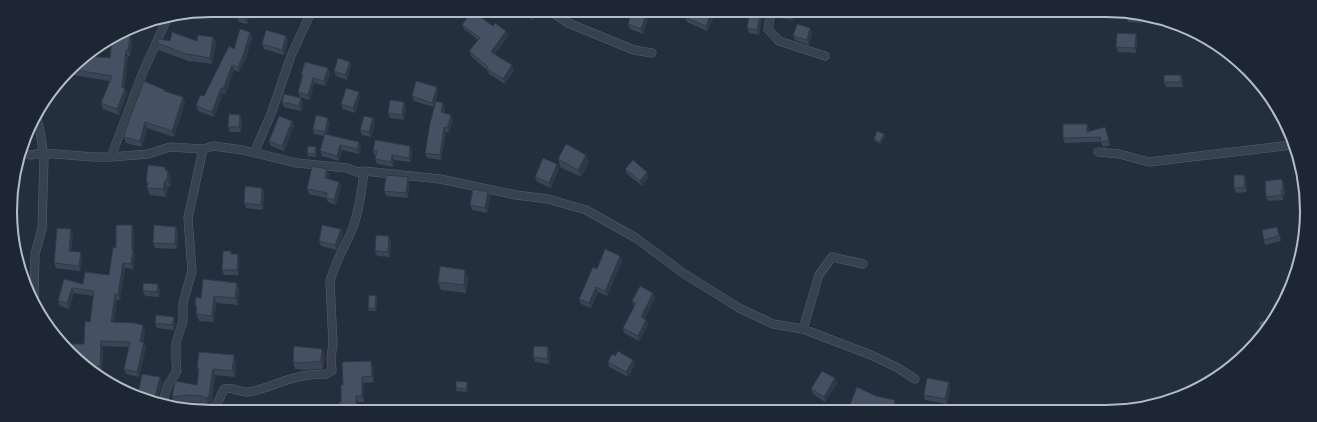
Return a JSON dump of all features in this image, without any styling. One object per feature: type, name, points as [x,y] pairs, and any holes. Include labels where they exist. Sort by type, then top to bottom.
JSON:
[{"type":"street","points":[[254,153],[271,114],[291,56],[309,17]]},
{"type":"street","points":[[559,17],[568,23],[634,50],[652,53]]},
{"type":"street","points":[[770,17],[768,28],[779,41],[825,56]]},
{"type":"street","points":[[111,157],[143,72],[165,23]]},
{"type":"street","points":[[34,290],[35,254],[42,229],[44,158],[38,123]]},
{"type":"street","points":[[1098,152],[1119,154],[1148,162],[1289,145]]},
{"type":"street","points":[[26,154],[31,155],[42,153],[111,157],[148,154],[170,147],[203,149],[213,146],[254,153],[296,163],[347,168],[357,172],[364,171],[440,179],[548,199],[586,210],[636,238],[683,273],[739,308],[773,324],[803,329],[870,355],[898,368],[915,379]]},
{"type":"street","points":[[164,399],[168,385],[177,371],[176,343],[183,321],[183,303],[192,271],[188,218],[203,149]]},
{"type":"street","points":[[216,405],[224,389],[229,388],[245,392],[256,391],[289,379],[327,374],[332,371],[331,358],[333,344],[330,282],[332,272],[353,226],[364,171]]},
{"type":"street","points":[[803,329],[819,275],[832,257],[863,264]]},
{"type":"building","points":[[468,17],[480,17],[493,26],[495,23],[506,31],[491,52],[512,65],[503,79],[487,69],[488,67],[469,51],[480,38],[462,25]]},
{"type":"building","points":[[630,17],[645,17],[641,29],[628,24]]},
{"type":"building","points":[[685,17],[710,17],[706,26]]},
{"type":"building","points":[[749,17],[760,17],[757,30],[747,28]]},
{"type":"building","points":[[797,24],[810,28],[807,40],[793,36]]},
{"type":"building","points":[[240,29],[250,32],[238,67],[232,65],[212,112],[196,106],[200,95],[204,96],[229,46],[234,49]]},
{"type":"building","points":[[266,30],[286,36],[282,50],[262,44]]},
{"type":"building","points":[[172,32],[197,41],[198,35],[213,37],[210,58],[189,55],[157,43],[159,39],[170,41]]},
{"type":"building","points":[[1117,33],[1136,34],[1135,48],[1116,47]]},
{"type":"building","points":[[130,36],[128,50],[126,50],[122,87],[125,89],[117,109],[101,103],[112,76],[78,70],[94,57],[110,58],[111,45],[125,37]]},
{"type":"building","points":[[338,58],[350,62],[345,75],[334,71]]},
{"type":"building","points":[[305,62],[328,68],[324,81],[313,78],[308,95],[298,92]]},
{"type":"building","points":[[1164,75],[1181,75],[1181,82],[1164,82]]},
{"type":"building","points":[[144,81],[165,90],[164,91],[183,97],[172,131],[145,122],[140,141],[124,137]]},
{"type":"building","points":[[416,81],[437,87],[432,103],[412,96]]},
{"type":"building","points":[[346,88],[359,92],[353,108],[341,104]]},
{"type":"building","points":[[284,94],[301,98],[299,106],[282,102]]},
{"type":"building","points":[[390,100],[404,102],[402,115],[388,113]]},
{"type":"building","points":[[436,101],[443,103],[441,112],[451,115],[447,128],[444,127],[440,155],[425,153],[430,123]]},
{"type":"building","points":[[229,114],[240,115],[239,127],[228,127]]},
{"type":"building","points":[[316,115],[328,118],[325,132],[313,129]]},
{"type":"building","points":[[279,116],[292,121],[282,146],[269,141]]},
{"type":"building","points":[[364,116],[373,118],[369,132],[360,130]]},
{"type":"building","points":[[1063,124],[1087,124],[1087,132],[1105,127],[1109,140],[1101,142],[1100,137],[1063,138]]},
{"type":"building","points":[[877,131],[884,134],[880,142],[874,139]]},
{"type":"building","points":[[325,134],[359,142],[357,149],[340,145],[337,156],[320,151]]},
{"type":"building","points":[[375,140],[410,146],[409,158],[392,155],[391,162],[375,159],[377,151],[373,151]]},
{"type":"building","points":[[566,144],[586,155],[578,170],[558,159]]},
{"type":"building","points":[[308,146],[316,147],[315,154],[307,153]]},
{"type":"building","points":[[543,158],[557,164],[549,183],[535,177]]},
{"type":"building","points":[[633,160],[647,172],[640,181],[625,169]]},
{"type":"building","points":[[148,165],[165,167],[165,170],[168,171],[167,180],[165,180],[163,189],[147,188],[148,182],[146,182]]},
{"type":"building","points":[[312,166],[327,169],[325,178],[339,182],[334,200],[326,198],[327,193],[307,189]]},
{"type":"building","points":[[386,175],[408,177],[406,193],[384,191]]},
{"type":"building","points":[[1234,175],[1244,175],[1245,187],[1234,188]]},
{"type":"building","points":[[1282,179],[1282,195],[1266,197],[1265,181]]},
{"type":"building","points":[[245,186],[262,188],[261,205],[244,203]]},
{"type":"building","points":[[473,189],[488,192],[485,208],[470,205]]},
{"type":"building","points":[[116,225],[132,225],[133,250],[131,264],[123,263],[118,295],[115,294],[111,322],[143,325],[140,342],[144,342],[137,372],[124,369],[130,342],[101,341],[100,366],[93,365],[70,344],[84,344],[85,321],[90,322],[94,291],[72,288],[67,303],[58,301],[64,279],[83,284],[85,272],[109,275],[113,247],[116,248]]},
{"type":"building","points":[[154,225],[176,227],[175,244],[153,243]]},
{"type":"building","points":[[322,225],[341,229],[335,245],[319,241]]},
{"type":"building","points":[[1277,227],[1279,236],[1264,240],[1262,230]]},
{"type":"building","points":[[57,228],[71,229],[69,251],[81,252],[79,266],[54,263]]},
{"type":"building","points":[[376,235],[389,236],[388,252],[375,251]]},
{"type":"building","points":[[605,249],[620,256],[605,291],[596,287],[589,303],[579,299],[593,267],[597,269]]},
{"type":"building","points":[[223,251],[231,251],[231,254],[238,254],[237,270],[222,270]]},
{"type":"building","points":[[440,266],[465,270],[464,285],[438,282]]},
{"type":"building","points":[[203,279],[237,283],[235,298],[214,296],[212,316],[196,314],[196,297],[201,298]]},
{"type":"building","points":[[143,283],[158,284],[157,292],[143,291]]},
{"type":"building","points":[[640,286],[653,293],[641,317],[646,320],[638,336],[623,328],[636,303],[632,301]]},
{"type":"building","points":[[369,295],[376,296],[375,309],[368,308]]},
{"type":"building","points":[[156,315],[174,317],[172,325],[155,323]]},
{"type":"building","points":[[1267,320],[1261,328],[1259,322]]},
{"type":"building","points":[[294,346],[322,349],[321,361],[302,363],[293,362]]},
{"type":"building","points":[[534,346],[548,347],[547,359],[533,357]]},
{"type":"building","points":[[618,351],[633,360],[626,372],[608,362],[612,354],[615,356]]},
{"type":"building","points":[[199,352],[234,355],[232,371],[213,369],[209,396],[206,398],[202,396],[188,395],[172,397],[175,381],[197,385]]},
{"type":"building","points":[[371,361],[372,376],[362,377],[362,396],[356,396],[356,405],[339,405],[339,402],[341,402],[341,385],[343,385],[342,362]]},
{"type":"building","points":[[822,371],[835,378],[824,397],[811,389]]},
{"type":"building","points":[[142,374],[160,377],[155,397],[139,391]]},
{"type":"building","points":[[927,378],[949,382],[945,399],[924,395]]},
{"type":"building","points":[[456,381],[467,382],[466,389],[456,388]]},
{"type":"building","points":[[857,387],[876,396],[895,400],[894,405],[850,404]]}]
